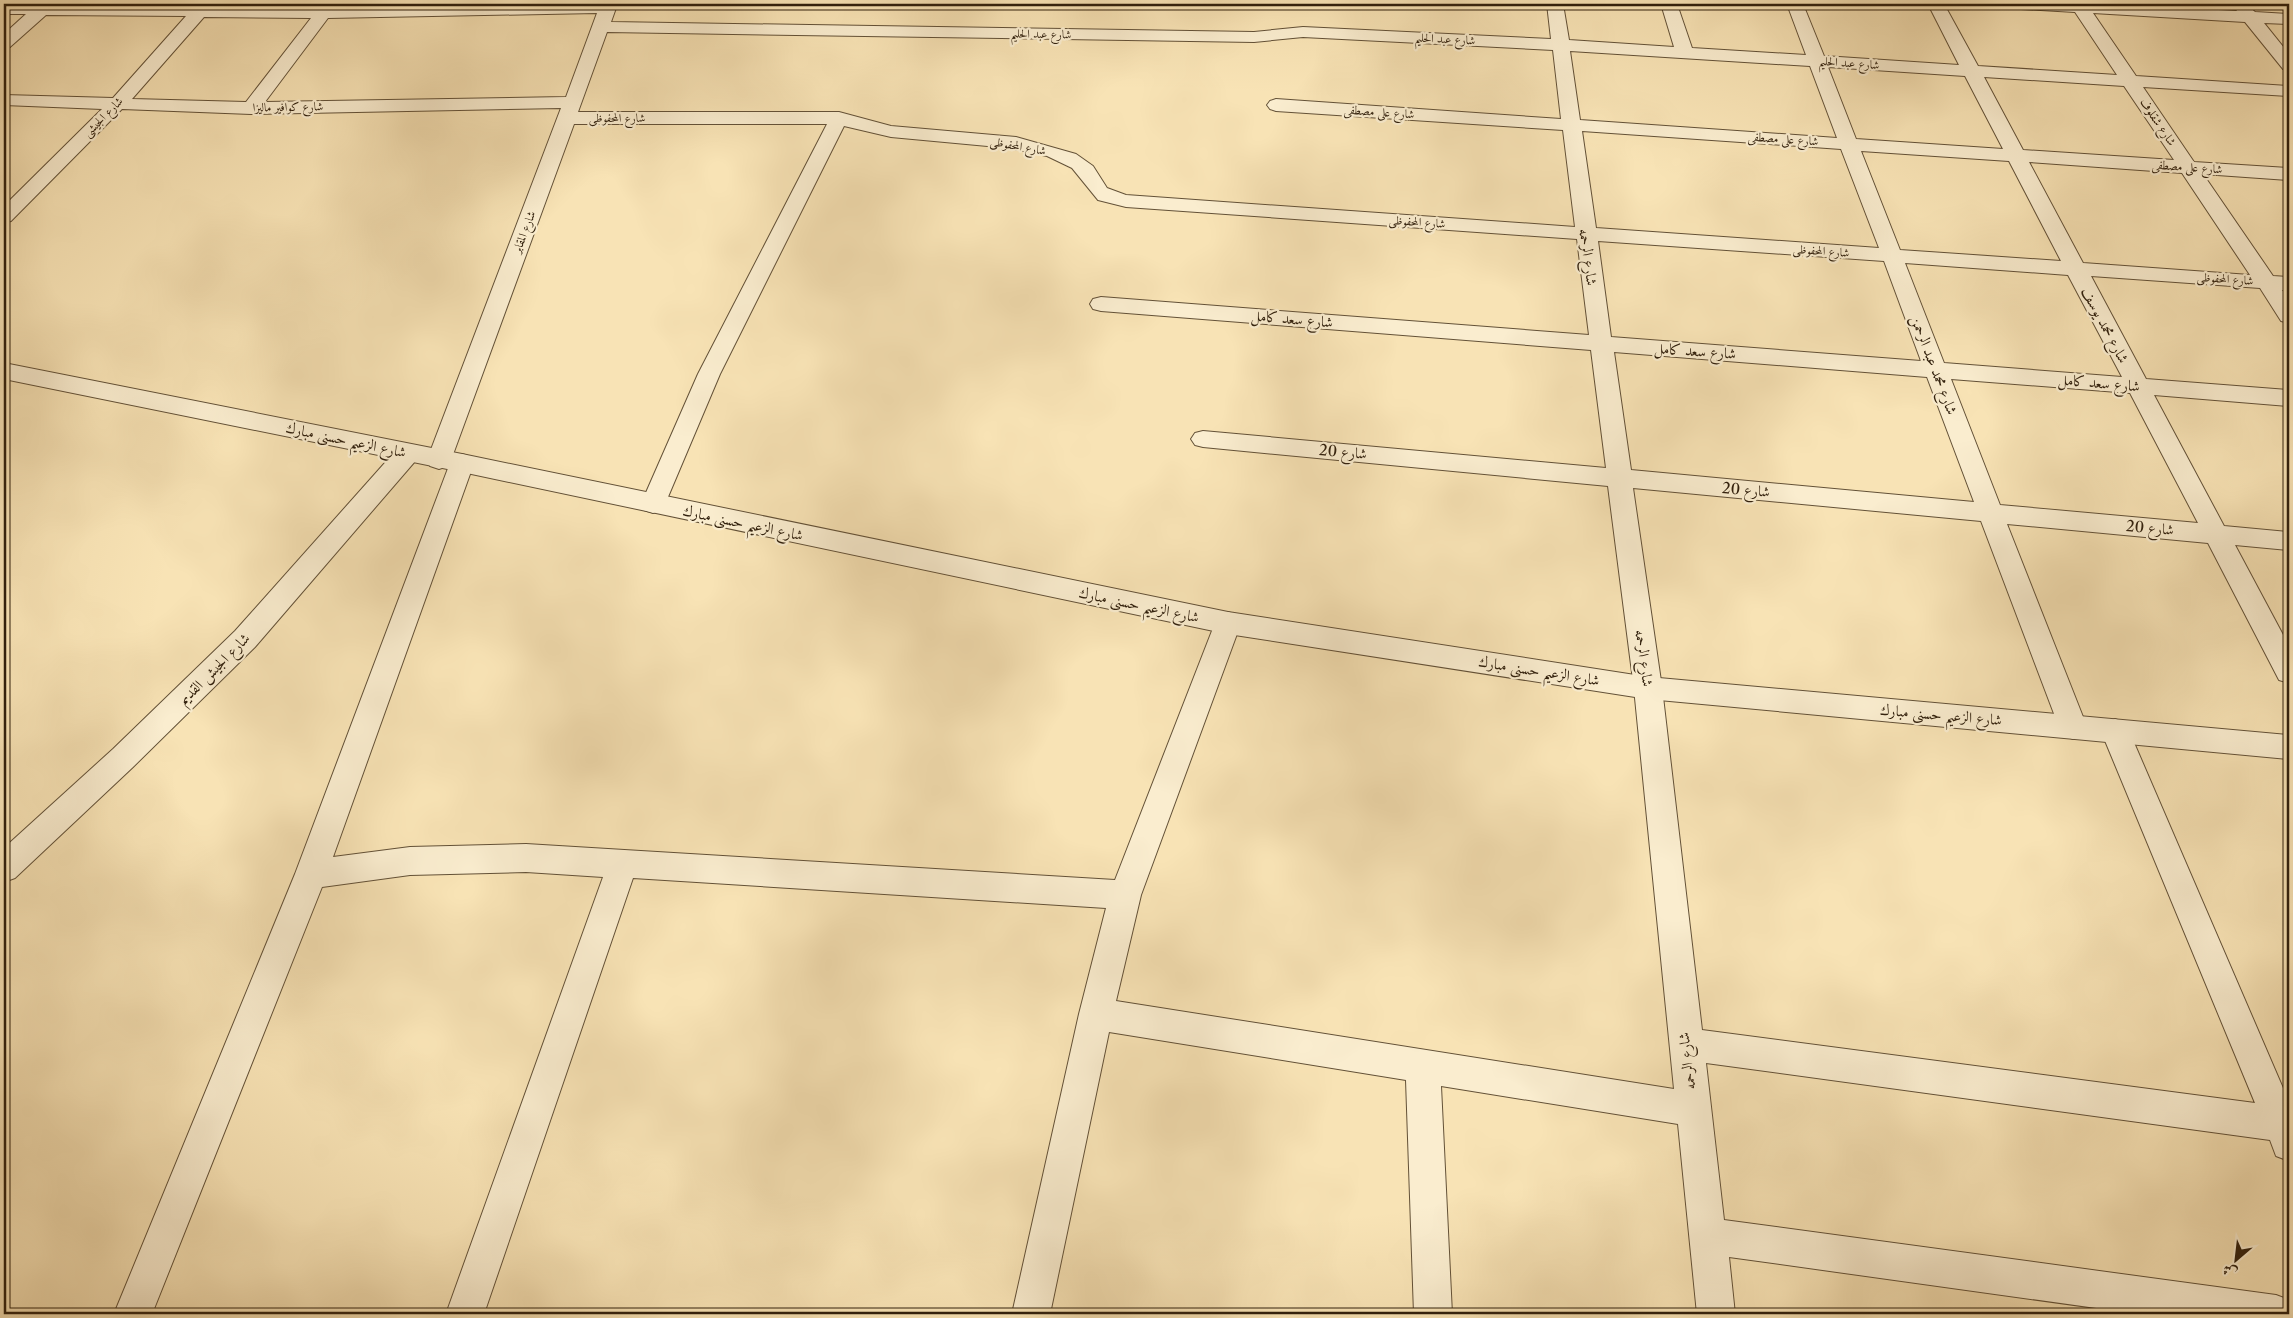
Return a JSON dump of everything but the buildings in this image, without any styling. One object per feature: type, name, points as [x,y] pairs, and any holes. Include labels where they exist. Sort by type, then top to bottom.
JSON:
[{"type":"street","name":"شارع الرحمه","points":[[1555,4],[1648,688],[1685,1044],[1716,1314]]},
{"type":"street","points":[[1669,4],[1685,53]]},
{"type":"street","name":"شارع محمد عبد الرحمن","points":[[1795,4],[2073,727]]},
{"type":"street","name":"شارع محمد يوسف","points":[[1936,4],[2289,672]]},
{"type":"street","points":[[2021,4],[2244,10],[2289,19]]},
{"type":"street","name":"شارع شقلوف","points":[[2079,5],[2289,316]]},
{"type":"street","name":"شارع عبد الحليم","points":[[4,9],[198,13],[326,8],[606,13],[1254,37],[1297,31],[1560,45],[2289,90]]},
{"type":"street","points":[[251,108],[326,8]]},
{"type":"street","points":[[4,43],[41,10]]},
{"type":"street","points":[[2244,10],[2289,65]]},
{"type":"street","name":"شارع الجيشى","points":[[4,216],[118,103],[198,13]]},
{"type":"street","name":"شارع المقابر","points":[[132,1314],[311,874],[570,110],[606,13]]},
{"type":"street","name":"شارع كوافير ماليزا","points":[[4,100],[251,108],[570,110]]},
{"type":"street","name":"شارع على مصطفى","points":[[1276,105],[2289,174]]},
{"type":"street","name":"شارع المحفوظى","points":[[570,110],[838,118],[863,127],[889,133],[1032,146],[1063,155],[1085,170],[1101,194],[1117,200],[2289,284]]},
{"type":"street","points":[[654,504],[709,374],[838,118]]},
{"type":"street","name":"شارع سعد كامل","points":[[1102,304],[2289,398]]},
{"type":"street","name":"شارع الزعيم حسنى مبارك","points":[[4,371],[450,461],[1228,623],[1648,688],[2289,748]]},
{"type":"street","name":"شارع 20","points":[[1203,439],[2289,541]]},
{"type":"street","name":"شارع الجيش القديم","points":[[4,868],[116,765],[245,639],[408,453]]},
{"type":"street","points":[[1031,1314],[1096,1014],[1124,895],[1228,623]]},
{"type":"street","points":[[2115,731],[2285,1134]]},
{"type":"street","points":[[311,874],[410,861],[526,858],[1124,895]]},
{"type":"street","points":[[464,1314],[623,863]]},
{"type":"street","points":[[1096,1014],[1693,1109]]},
{"type":"street","points":[[1685,1044],[2285,1134]]},
{"type":"street","points":[[1423,1066],[1433,1314]]},
{"type":"street","points":[[1707,1236],[2196,1309],[2276,1314]]}]
